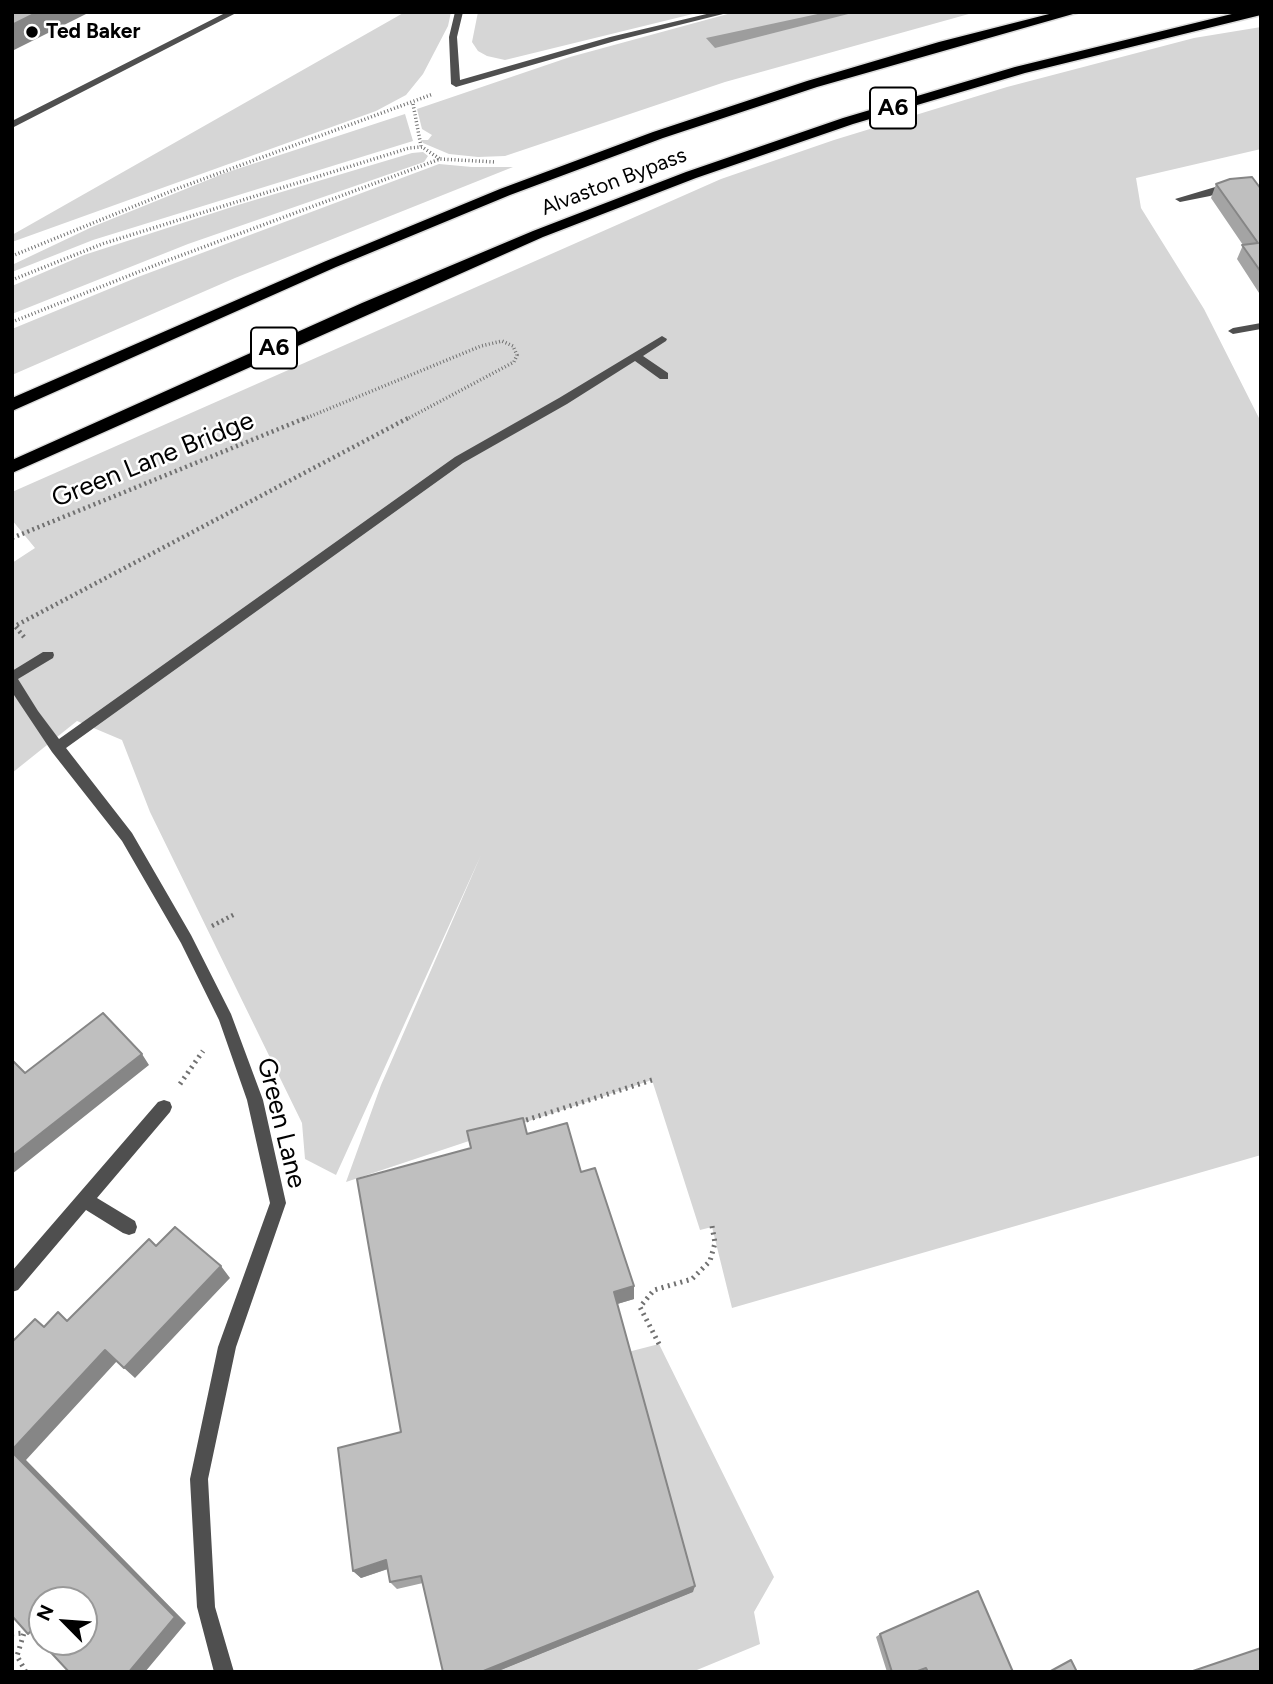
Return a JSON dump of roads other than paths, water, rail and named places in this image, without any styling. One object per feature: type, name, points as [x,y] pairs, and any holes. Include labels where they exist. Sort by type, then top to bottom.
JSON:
[{"type":"highway","name":"Alvaston Bypass","points":[[12,405],[331,264],[505,192],[657,135],[811,84],[944,45],[1074,12]]},
{"type":"highway","name":"Alvaston Bypass","points":[[12,467],[183,388],[429,281],[538,234],[691,174],[848,121],[1020,70],[1257,12]]},
{"type":"street","points":[[12,125],[234,12]]},
{"type":"street","points":[[459,12],[453,37],[456,84],[613,39],[727,12]]},
{"type":"street","points":[[1180,199],[1222,188],[1249,186],[1261,190]]},
{"type":"street","points":[[1233,331],[1261,326]]},
{"type":"street","points":[[57,748],[459,460],[563,401],[662,339]]},
{"type":"street","points":[[635,356],[664,376]]},
{"type":"street","name":"Green Lane","points":[[48,655],[12,679],[57,748],[127,838],[186,939],[226,1019],[255,1100],[278,1203],[228,1347],[199,1479],[206,1607],[224,1672]]},
{"type":"street","points":[[12,1284],[164,1107]]},
{"type":"street","points":[[84,1199],[129,1227]]},
{"type":"place","name":"Ted Baker","points":[[32,32]]}]
